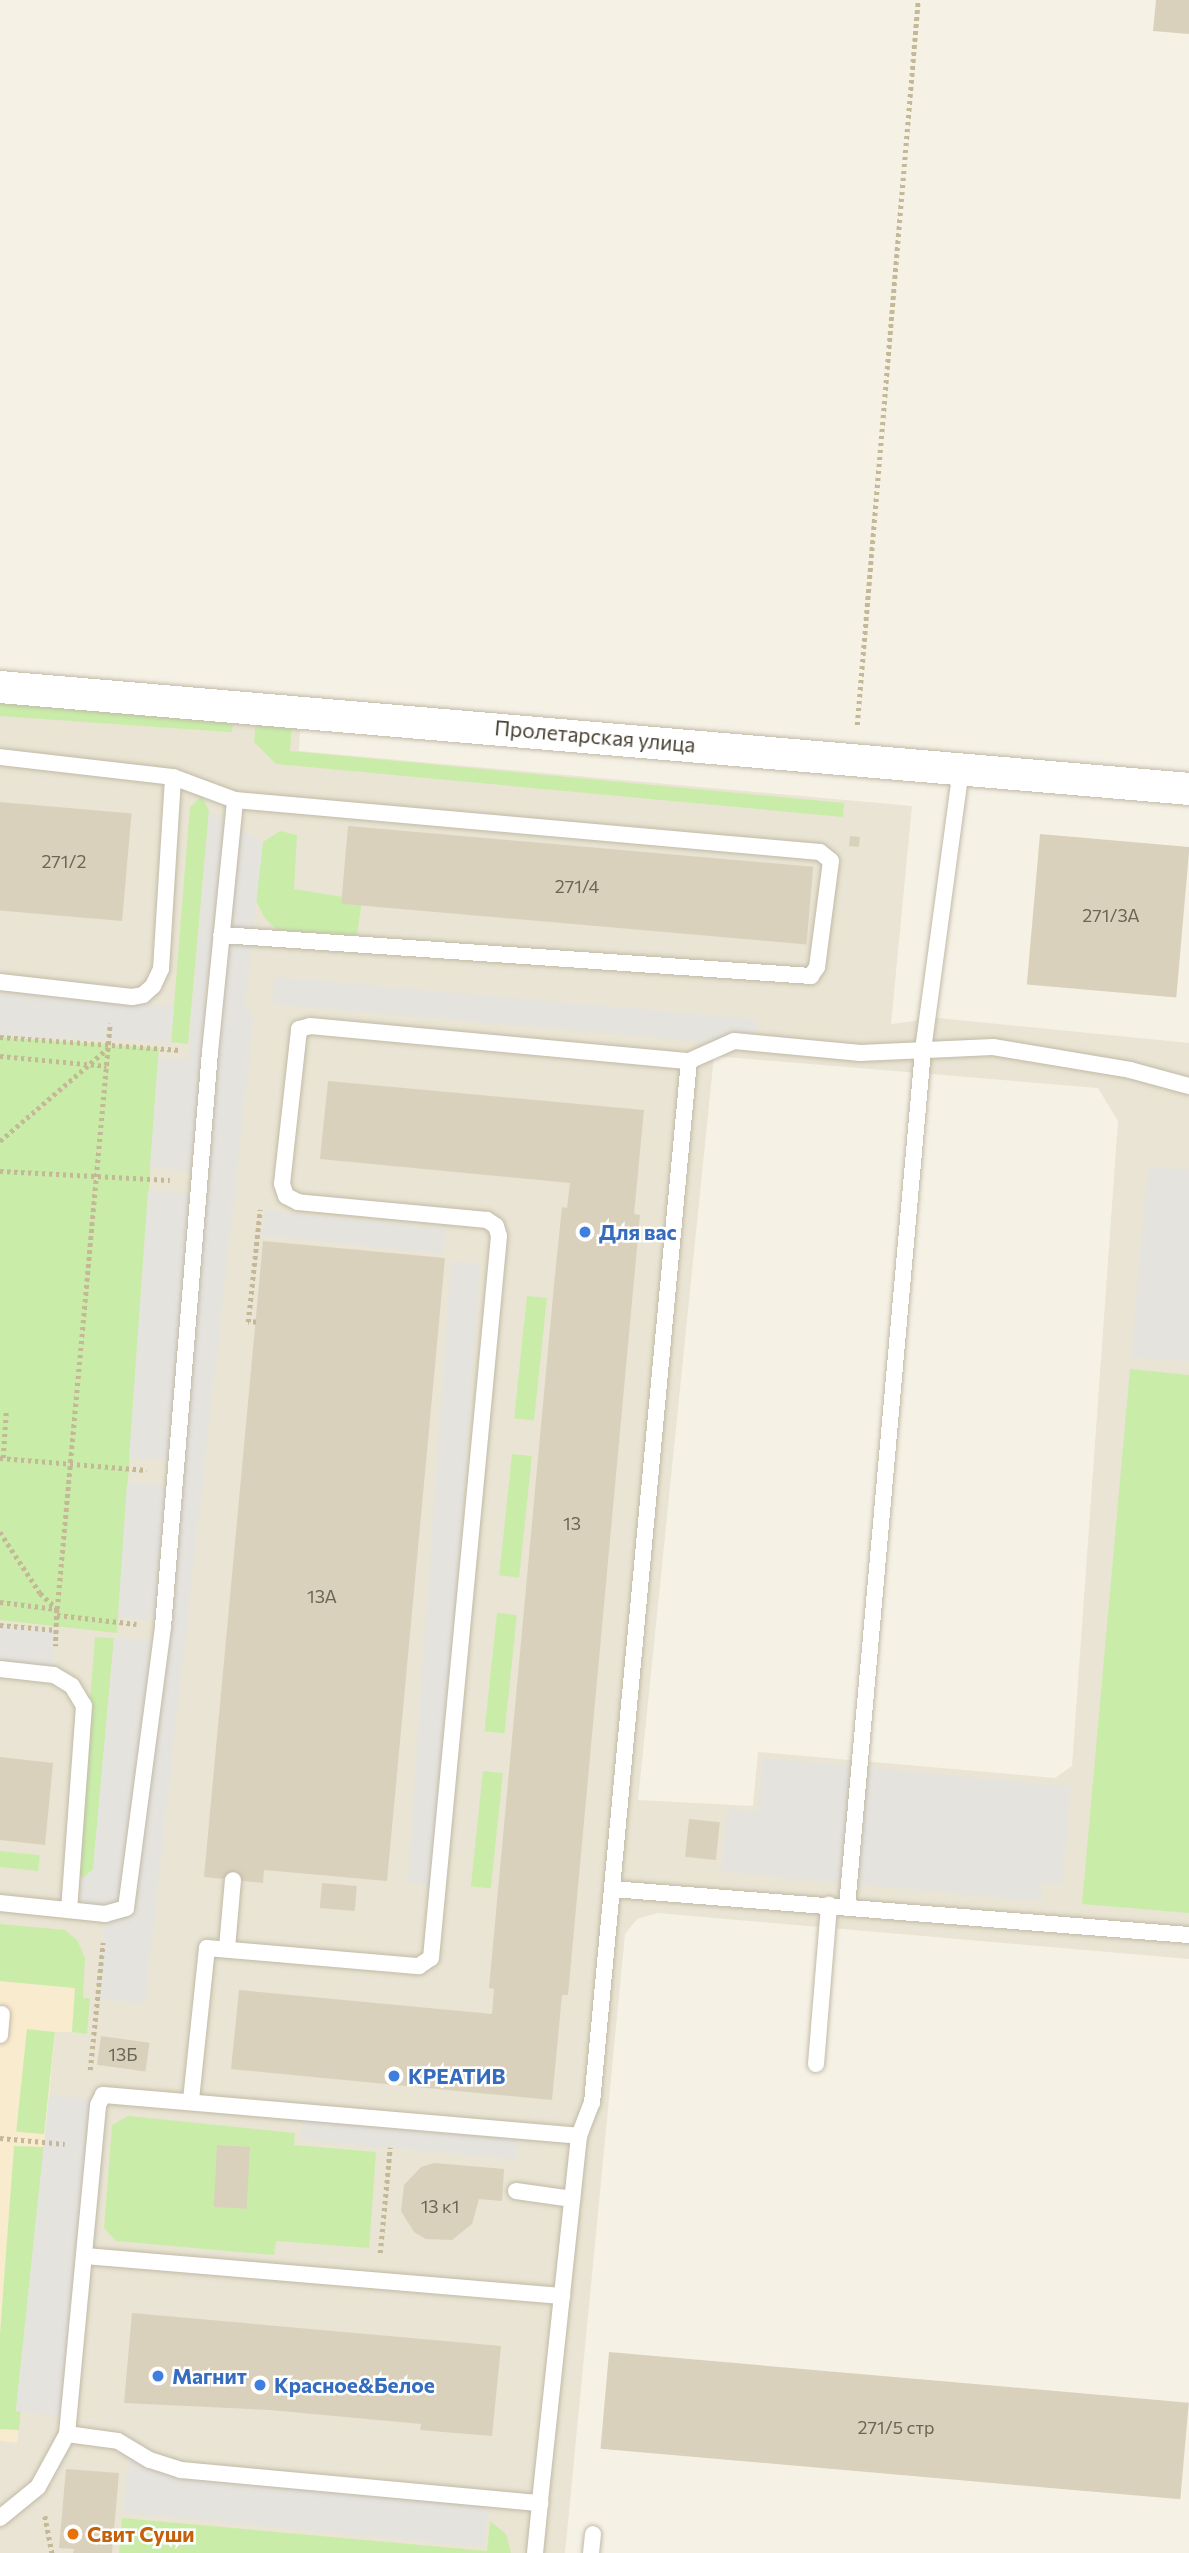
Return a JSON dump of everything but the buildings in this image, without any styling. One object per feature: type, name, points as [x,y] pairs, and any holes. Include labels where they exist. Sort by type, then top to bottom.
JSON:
[{"type":"street","name":"Пролетарская улица","points":[[0,687],[855,758],[1189,789]]},
{"type":"lane","points":[[0,757],[173,777],[235,800],[820,852],[829,856],[831,866],[817,967],[811,976],[221,935]]},
{"type":"lane","points":[[847,1907],[923,1050],[961,768]]},
{"type":"lane","points":[[0,982],[113,995],[143,995],[160,975],[173,777]]},
{"type":"lane","points":[[0,1903],[105,1914],[126,1908],[163,1628],[199,1181],[235,800]]},
{"type":"lane","points":[[191,2100],[204,1953],[213,1946],[419,1966],[431,1958],[499,1236],[496,1226],[487,1220],[298,1202],[286,1196],[282,1184],[299,1029],[310,1026],[689,1061],[734,1041],[860,1053],[993,1047],[1129,1070],[1189,1086]]},
{"type":"lane","points":[[535,2553],[579,2136],[592,2102],[689,1061]]},
{"type":"lane","points":[[0,1669],[54,1675],[72,1686],[84,1706],[69,1909]]},
{"type":"lane","points":[[227,1948],[233,1880]]},
{"type":"lane","points":[[612,1888],[1189,1935]]},
{"type":"lane","points":[[816,2064],[829,1905]]},
{"type":"lane","points":[[0,2035],[2,2014]]},
{"type":"lane","points":[[0,2518],[38,2487],[67,2434],[98,2105],[103,2095],[191,2100],[579,2136]]},
{"type":"lane","points":[[516,2191],[572,2199]]},
{"type":"lane","points":[[84,2256],[562,2296]]},
{"type":"lane","points":[[67,2434],[118,2441],[150,2460],[181,2470],[540,2503]]},
{"type":"lane","points":[[591,2553],[593,2534]]},
{"type":"path","points":[[855,758],[918,0]]},
{"type":"path","points":[[54,1675],[57,1612],[113,995]]},
{"type":"path","points":[[0,1037],[188,1051]]},
{"type":"path","points":[[0,1141],[108,1046]]},
{"type":"path","points":[[0,1056],[107,1066]]},
{"type":"path","points":[[0,1171],[199,1181]]},
{"type":"path","points":[[256,1322],[248,1322],[261,1205],[286,1196]]},
{"type":"path","points":[[6,1412],[2,1458],[176,1472]]},
{"type":"path","points":[[0,1532],[40,1593],[57,1612]]},
{"type":"path","points":[[0,1602],[125,1623]]},
{"type":"path","points":[[0,1625],[56,1630]]},
{"type":"path","points":[[103,2095],[89,2079],[105,1914]]},
{"type":"path","points":[[377,2281],[392,2118]]},
{"type":"path","points":[[0,2138],[45,2142]]},
{"type":"shaded area","points":[[0,682],[301,703],[299,751],[912,806],[891,1024],[938,1018],[1189,1043],[1189,1959],[657,1913],[637,1919],[625,1934],[565,2553],[0,2553],[0,2441],[17,2442],[55,2032],[72,2031],[0,1981]],"holes":[[[714,1056],[1098,1088],[1118,1121],[1072,1766],[1055,1778],[758,1752],[753,1806],[638,1800]]]},
{"type":"shaded area","points":[[209,811],[263,842],[245,1004],[254,1017],[145,2003],[98,1999],[105,1914],[79,1910],[83,1878],[93,1869],[114,1638],[159,1641],[163,1621],[118,1617],[127,1483],[174,1486],[176,1461],[129,1458],[148,1191],[197,1195],[200,1172],[150,1167],[158,1058],[188,1059]]},
{"type":"shaded area","points":[[274,977],[758,1019],[756,1046],[272,1004]]},
{"type":"shaded area","points":[[0,994],[174,1006],[171,1042],[0,1036]]},
{"type":"shaded area","points":[[1148,1166],[1189,1170],[1189,1362],[1131,1357]]},
{"type":"shaded area","points":[[264,1210],[446,1229],[443,1254],[261,1235]]},
{"type":"shaded area","points":[[451,1261],[480,1263],[436,1886],[407,1883]]},
{"type":"shaded area","points":[[0,1625],[56,1630],[52,1674],[0,1669]]},
{"type":"shaded area","points":[[763,1758],[1071,1787],[1062,1885],[1042,1883],[1041,1901],[721,1872],[727,1809],[758,1812]]},
{"type":"shaded area","points":[[0,1981],[75,1988],[72,2032],[55,2032],[17,2443],[0,2441]]},
{"type":"shaded area","points":[[49,2095],[100,2100],[66,2417],[16,2411]]},
{"type":"shaded area","points":[[303,2118],[519,2137],[517,2159],[301,2140]]},
{"type":"shaded area","points":[[129,2446],[150,2460],[489,2499],[484,2547],[123,2513]]},
{"type":"green space","points":[[0,696],[233,712],[232,732],[0,716]]},
{"type":"green space","points":[[257,709],[293,712],[290,751],[844,803],[843,817],[276,764],[254,742]]},
{"type":"green space","points":[[202,796],[209,811],[188,1044],[171,1042],[190,807]]},
{"type":"green space","points":[[280,831],[297,835],[294,889],[362,900],[357,935],[277,930],[265,918],[256,901],[259,858],[263,842]]},
{"type":"green space","points":[[0,1037],[159,1048],[117,1633],[0,1620]]},
{"type":"green space","points":[[527,1296],[547,1298],[534,1420],[514,1418]]},
{"type":"green space","points":[[1130,1369],[1189,1375],[1189,1913],[1082,1904]]},
{"type":"green space","points":[[512,1454],[532,1456],[519,1577],[499,1575]]},
{"type":"green space","points":[[497,1613],[517,1615],[504,1733],[485,1731]]},
{"type":"green space","points":[[95,1637],[114,1638],[93,1870],[83,1878],[76,1874]]},
{"type":"green space","points":[[483,1771],[503,1773],[491,1888],[471,1886]]},
{"type":"green space","points":[[0,1851],[40,1855],[38,1871],[0,1867]]},
{"type":"green space","points":[[0,1924],[65,1930],[77,1940],[85,1958],[83,1998],[90,1998],[87,2034],[72,2032],[75,1988],[0,1981]]},
{"type":"green space","points":[[27,2029],[55,2032],[44,2134],[16,2131]]},
{"type":"green space","points":[[128,2116],[295,2133],[294,2145],[376,2152],[369,2248],[276,2241],[274,2255],[116,2241],[104,2228],[112,2125]]},
{"type":"green space","points":[[14,2146],[44,2147],[19,2430],[0,2429],[0,2334]]},
{"type":"green space","points":[[122,2518],[487,2551],[490,2521],[506,2534],[511,2553],[119,2553]]},
{"type":"place","name":"Для вас","points":[[585,1232]]},
{"type":"place","name":"КРЕАТИВ","points":[[394,2076]]},
{"type":"place","name":"Магнит","points":[[158,2376]]},
{"type":"place","name":"Красное&Белое","points":[[260,2385]]},
{"type":"place","name":"Свит Суши","points":[[73,2534]]}]
